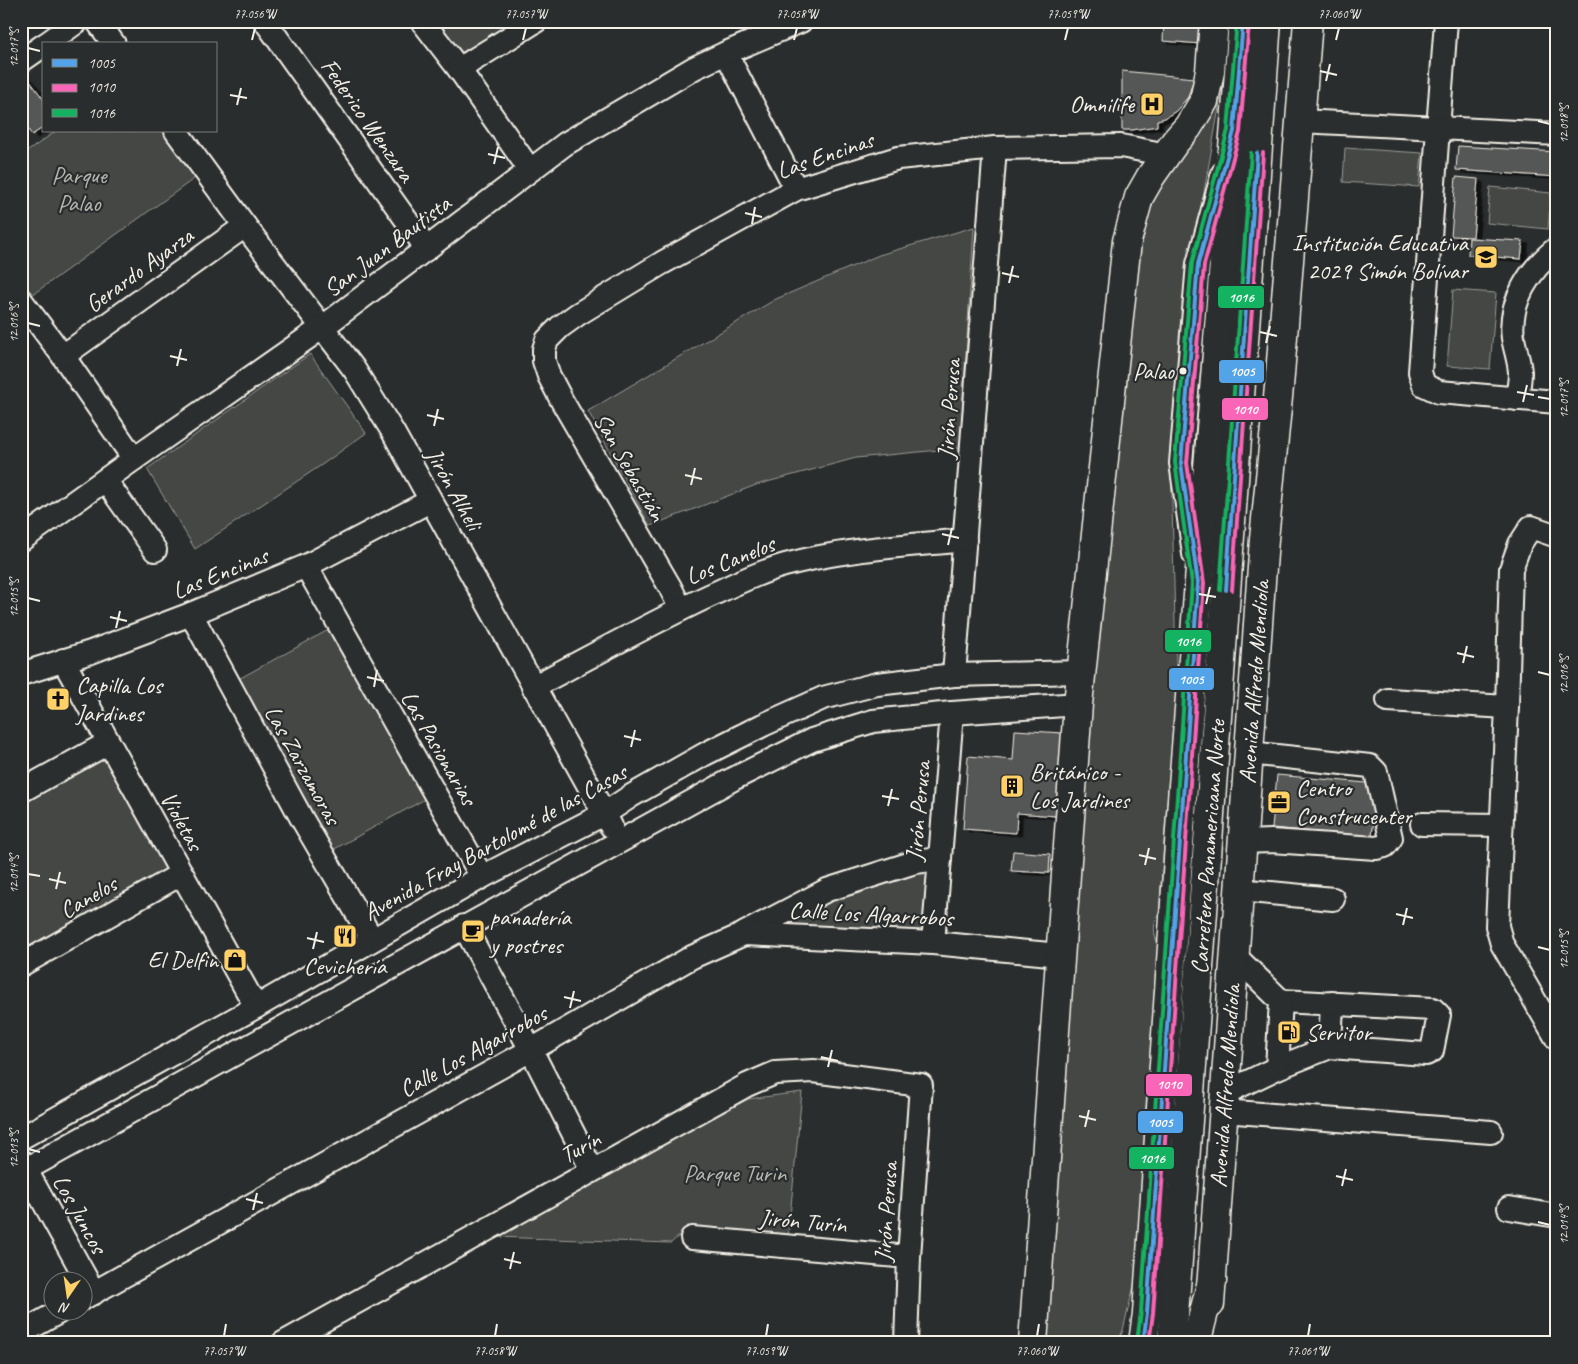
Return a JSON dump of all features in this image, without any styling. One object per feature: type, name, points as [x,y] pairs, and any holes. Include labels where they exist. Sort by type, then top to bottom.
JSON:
[{"type":"main road","points":[[1033,1343],[1078,704],[1127,241],[1139,197],[1151,176],[1188,127],[1204,101],[1210,71],[1214,21]]},
{"type":"main road","name":"Carretera Panamericana Norte","points":[[1143,1343],[1147,1313],[1198,583],[1243,21]]},
{"type":"main road","name":"Carretera Panamericana Norte","points":[[1172,1343],[1267,21]]},
{"type":"main road","name":"Avenida Alfredo Mendiola","points":[[1207,1343],[1264,539],[1279,386],[1308,21]]},
{"type":"main road","points":[[1196,1343],[1212,1281]]},
{"type":"main road","points":[[1131,1343],[1147,1313]]},
{"type":"street","points":[[49,42],[78,21]]},
{"type":"street","points":[[97,21],[113,42]]},
{"type":"street","name":"Federico Wenzara","points":[[265,21],[427,249]]},
{"type":"street","points":[[422,21],[459,69],[530,170]]},
{"type":"street","points":[[459,69],[536,21]]},
{"type":"street","name":"San Juan Bautista","points":[[24,532],[105,480],[323,327],[565,144],[694,68],[801,21]]},
{"type":"street","points":[[1446,21],[1420,372],[1424,385],[1438,392],[1518,392],[1557,386]]},
{"type":"street","points":[[21,62],[42,47]]},
{"type":"street","points":[[726,53],[796,189]]},
{"type":"street","points":[[1300,121],[1557,134]]},
{"type":"street","name":"Jirón Alheli","points":[[177,132],[245,226],[323,327],[372,396],[604,814],[621,841]]},
{"type":"street","name":"Las Encinas","points":[[544,349],[547,340],[560,327],[578,314],[670,258],[796,189],[898,158],[995,148],[1120,146],[1167,155]]},
{"type":"street","name":"Jirón Perusa","points":[[954,675],[995,148]]},
{"type":"street","name":"Gerardo Ayarza","points":[[64,356],[245,226]]},
{"type":"street","points":[[1518,392],[1520,370],[1513,337],[1512,320],[1516,303],[1536,268],[1557,248]]},
{"type":"street","points":[[21,300],[64,356],[134,459]]},
{"type":"street","name":"San Sebastián","points":[[544,349],[544,361],[549,376],[562,402],[681,609]]},
{"type":"street","points":[[1518,392],[1557,402]]},
{"type":"street","points":[[105,480],[155,550]]},
{"type":"street","name":"Las Encinas","points":[[21,674],[91,652],[191,614],[306,566],[430,501]]},
{"type":"street","points":[[1557,536],[1532,527],[1520,544],[1511,568],[1497,926],[1502,944],[1557,1039]]},
{"type":"street","name":"Los Canelos","points":[[533,687],[681,609],[752,576],[784,565],[823,557],[964,540]]},
{"type":"street","name":"Las Pasionarias","points":[[306,566],[482,877]]},
{"type":"street","name":"Las Zarzamoras","points":[[191,614],[302,819],[372,939]]},
{"type":"street","name":"Violetas","points":[[63,660],[256,1007]]},
{"type":"street","name":"Avenida Fray Bartolomé de las Casas","points":[[21,1138],[256,1007],[482,877],[604,814],[631,796],[705,754],[763,725],[824,698],[877,684],[954,675],[1082,672]]},
{"type":"street","points":[[1388,700],[1506,707]]},
{"type":"street","points":[[23,1167],[733,779],[812,740],[873,721],[1078,704]]},
{"type":"street","name":"Jirón Perusa","points":[[934,943],[952,713]]},
{"type":"street","points":[[21,791],[108,742]]},
{"type":"street","points":[[1243,842],[1271,841],[1376,848],[1385,846],[1391,838],[1376,772],[1370,766],[1249,753]]},
{"type":"street","points":[[1422,824],[1501,825]]},
{"type":"street","points":[[744,934],[826,890],[914,862],[940,859]]},
{"type":"street","name":"Canelos","points":[[21,965],[181,874]]},
{"type":"street","points":[[1239,890],[1333,899]]},
{"type":"street","points":[[464,926],[531,1050],[592,1170]]},
{"type":"street","name":"Calle Los Algarrobos","points":[[92,1294],[531,1050],[692,956],[744,934],[934,943],[1060,955]]},
{"type":"street","points":[[1224,1102],[1277,1068],[1330,1047],[1426,1054],[1432,1051],[1439,1015],[1433,1009],[1281,1001],[1234,955]]},
{"type":"street","points":[[1277,1068],[1281,1001]]},
{"type":"street","points":[[1330,1047],[1332,1004]]},
{"type":"street","name":"Turín","points":[[283,1343],[592,1170],[747,1085],[775,1073],[813,1071],[921,1085]]},
{"type":"street","name":"Jirón Perusa","points":[[906,1343],[909,1257],[921,1085]]},
{"type":"street","points":[[1224,1102],[1491,1132]]},
{"type":"street","name":"Los Juncos","points":[[23,1167],[76,1272]]},
{"type":"street","points":[[1509,1208],[1557,1216]]},
{"type":"street","name":"Jirón Turín","points":[[692,1238],[909,1257]]},
{"type":"street","points":[[21,1333],[42,1322]]},
{"type":"green space","points":[[428,21],[521,21],[465,59]]},
{"type":"green space","points":[[1221,96],[1198,226],[1171,461],[1177,707],[1168,787],[1159,914],[1154,929],[1158,944],[1145,1121],[1140,1235],[1141,1257],[1118,1343],[1040,1343],[1122,311],[1149,199],[1209,108]]},
{"type":"green space","name":"Parque Palao","points":[[55,132],[172,132],[202,173],[32,295],[21,279],[21,156]]},
{"type":"green space","points":[[1345,148],[1422,153],[1419,187],[1343,182]]},
{"type":"green space","points":[[1490,187],[1551,193],[1548,229],[1487,223]]},
{"type":"green space","points":[[974,227],[960,448],[856,458],[756,485],[650,526],[588,411],[776,299],[879,255]]},
{"type":"green space","points":[[1453,290],[1496,293],[1490,369],[1447,366]]},
{"type":"green space","points":[[310,354],[366,433],[323,464],[195,549],[147,469]]},
{"type":"green space","points":[[332,628],[427,798],[329,852],[233,682]]},
{"type":"green space","points":[[104,758],[167,870],[21,951],[21,804]]},
{"type":"green space","points":[[918,866],[929,870],[926,934],[792,930],[788,915]]},
{"type":"green space","name":"Parque Turin","points":[[802,1092],[788,1237],[689,1227],[671,1243],[494,1237],[748,1099]]},
{"type":"building","points":[[1164,21],[1204,21],[1201,44],[1163,41]]},
{"type":"building","name":"Omnilife","points":[[1122,71],[1194,78],[1188,97],[1176,111],[1165,118],[1157,120],[1157,126],[1122,130]]},
{"type":"building","points":[[27,77],[42,97],[42,128],[32,135],[21,120],[21,82]]},
{"type":"building","points":[[1458,146],[1557,152],[1557,177],[1456,170]]},
{"type":"building","points":[[1456,177],[1478,179],[1473,237],[1451,236]]},
{"type":"building","points":[[1469,238],[1523,241],[1521,259],[1468,255]]},
{"type":"building","name":"Británico - Los Jardines","points":[[1015,730],[1062,733],[1056,816],[1017,813],[1016,833],[963,829],[968,756],[1013,760]]},
{"type":"building","points":[[1277,775],[1377,784],[1372,837],[1272,828]]},
{"type":"building","points":[[1013,851],[1050,854],[1049,873],[1011,871]]},
{"type":"transit line","name":"1016","points":[[1137,1342],[1141,1312],[1192,583],[1175,462],[1192,263],[1228,130],[1237,21]]},
{"type":"transit line","name":"1005","points":[[1143,1343],[1147,1313],[1198,583],[1181,463],[1198,264],[1234,131],[1243,21]]},
{"type":"transit line","name":"1010","points":[[1149,1343],[1153,1313],[1204,583],[1187,463],[1204,265],[1240,132],[1249,22]]},
{"type":"transit line","name":"1016","points":[[1220,590],[1251,153]]},
{"type":"transit line","name":"1005","points":[[1226,590],[1257,153]]},
{"type":"transit line","name":"1010","points":[[1232,590],[1263,153]]},
{"type":"place","name":"Omnilife","points":[[1152,104]]},
{"type":"place","name":"Institución Educativa 2029 Simón Bolívar","points":[[1486,257]]},
{"type":"place","name":"Palao","points":[[1183,371]]},
{"type":"place","name":"Capilla Los Jardines","points":[[58,699]]},
{"type":"place","name":"Británico - Los Jardines","points":[[1012,786]]},
{"type":"place","name":"Centro Construcenter","points":[[1279,802]]},
{"type":"place","name":"panadería y postres","points":[[473,931]]},
{"type":"place","name":"Cevichería","points":[[345,936]]},
{"type":"place","name":"El Delfin","points":[[235,960]]},
{"type":"place","name":"Servitor","points":[[1289,1032]]}]
